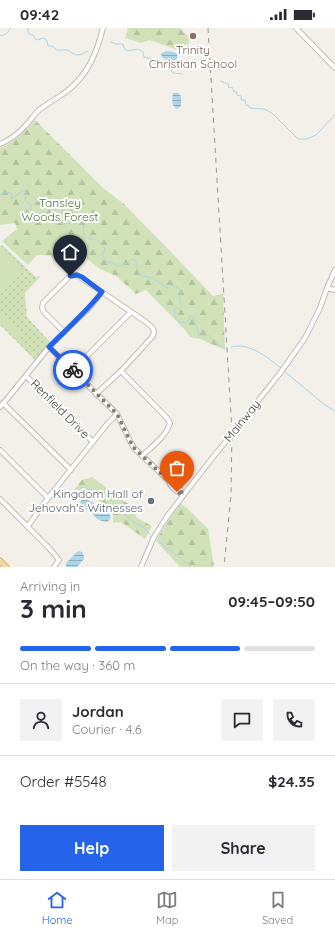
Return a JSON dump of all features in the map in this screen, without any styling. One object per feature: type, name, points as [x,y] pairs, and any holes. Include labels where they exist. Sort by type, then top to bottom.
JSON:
[{"type":"main road","points":[[0,561],[6,567]]},
{"type":"street","points":[[0,144],[13,137],[40,109],[67,92],[82,77],[95,56],[103,28]]},
{"type":"street","points":[[296,28],[335,68]]},
{"type":"street","name":"Mainway","points":[[141,567],[160,526],[210,460],[286,366],[305,338],[320,308],[335,270]]},
{"type":"street","points":[[64,332],[44,312],[42,308],[43,303],[70,276],[77,275],[146,322],[154,331],[153,336],[96,394]]},
{"type":"street","points":[[327,288],[335,290]]},
{"type":"street","points":[[0,407],[49,347],[90,307],[102,292]]},
{"type":"street","points":[[73,370],[131,312]]},
{"type":"street","points":[[49,347],[117,414],[134,448],[169,481],[181,490],[183,495]]},
{"type":"street","points":[[121,370],[170,423],[162,436],[142,456]]},
{"type":"street","name":"Renfield Drive","points":[[26,376],[93,442]]},
{"type":"street","points":[[4,403],[71,470]]},
{"type":"street","points":[[28,526],[48,498],[108,423],[117,414]]},
{"type":"street","points":[[0,450],[48,498]]},
{"type":"street","points":[[0,499],[28,526],[59,560],[54,567]]},
{"type":"green space","points":[[128,28],[180,28],[189,37],[189,44],[186,53],[149,40],[141,43],[125,38]]},
{"type":"green space","name":"Tansley Woods Forest","points":[[35,120],[103,188],[124,204],[213,296],[223,294],[225,350],[200,339],[190,337],[146,290],[136,294],[116,276],[100,269],[83,256],[60,256],[55,263],[51,256],[37,255],[28,265],[2,241],[17,229],[15,223],[0,225],[0,148],[19,136]]},
{"type":"green space","points":[[2,245],[36,277],[41,276],[25,293],[27,317],[50,342],[36,361],[0,325],[0,247]]},
{"type":"green space","points":[[4,249],[25,270],[0,295],[0,253]]},
{"type":"green space","points":[[0,308],[4,318],[20,334],[20,338],[37,354],[34,358],[0,323]]},
{"type":"green space","points":[[92,477],[131,506],[130,508],[137,518],[152,526],[145,539],[121,522],[113,523],[113,511],[98,500],[78,495],[74,490],[82,480]]},
{"type":"green space","points":[[180,503],[208,529],[214,567],[180,567],[157,542],[158,537]]},
{"type":"water","points":[[166,51],[176,53],[178,57],[177,64],[173,64],[162,57],[161,54]]},
{"type":"water","points":[[173,93],[179,93],[181,97],[181,106],[177,109],[175,108],[172,100]]},
{"type":"water","points":[[84,499],[95,504],[93,507],[94,509],[99,504],[101,505],[111,518],[107,522],[97,519],[91,510],[90,511],[84,508],[80,502]]},
{"type":"water","points":[[78,551],[82,552],[84,559],[77,567],[66,567],[66,563]]},
{"type":"waterway","points":[[0,36],[6,34],[10,28]]},
{"type":"waterway","points":[[28,28],[28,33],[33,35],[36,40],[44,38],[47,41],[48,46],[53,46],[56,50],[67,50],[78,55],[88,51]]},
{"type":"waterway","points":[[111,42],[123,44],[127,51],[138,49],[143,52],[144,57],[156,60],[159,65],[169,66],[173,73],[183,74]]},
{"type":"waterway","points":[[221,81],[228,84],[229,88],[232,87],[234,92],[237,92],[237,95],[241,96],[241,100],[245,100],[246,105],[250,108],[264,109],[272,113],[298,139],[307,139],[316,135],[335,115]]},
{"type":"waterway","points":[[0,195],[6,192],[11,193],[12,199],[22,191],[25,191],[25,201],[31,205],[31,210],[37,214],[44,211],[51,217],[54,213],[55,204],[59,202],[63,208],[59,220],[61,223],[66,224],[78,222],[84,226],[86,238],[94,239],[102,244],[105,249],[102,255],[106,261],[120,266],[132,259],[135,261],[138,272],[143,276],[153,278],[167,288],[172,285],[178,288],[181,293],[179,299],[182,305],[179,309],[176,307],[174,311],[177,319],[180,322],[185,323],[189,320],[190,316],[192,316],[199,335],[208,335],[213,342],[224,347]]},
{"type":"waterway","points":[[231,347],[241,346],[252,349],[263,354],[282,369]]},
{"type":"waterway","points":[[284,371],[325,405],[335,411]]},
{"type":"waterway","points":[[80,487],[107,494],[118,510],[135,523],[142,526],[150,534]]},
{"type":"waterway","points":[[157,540],[192,567]]},
{"type":"railway","points":[[208,28],[232,432],[231,495],[224,567]]},
{"type":"way so far","points":[[73,370],[117,414],[134,448],[169,481],[181,490],[183,495],[177,492]]},
{"type":"place","name":"Trinity Christian School","points":[[193,36]]},
{"type":"place","name":"Kingdom Hall of Jehovah's Witnesses","points":[[151,501]]},
{"type":"route","points":[[70,276],[77,275],[82,277],[102,292],[90,307],[49,347],[73,370]]}]
